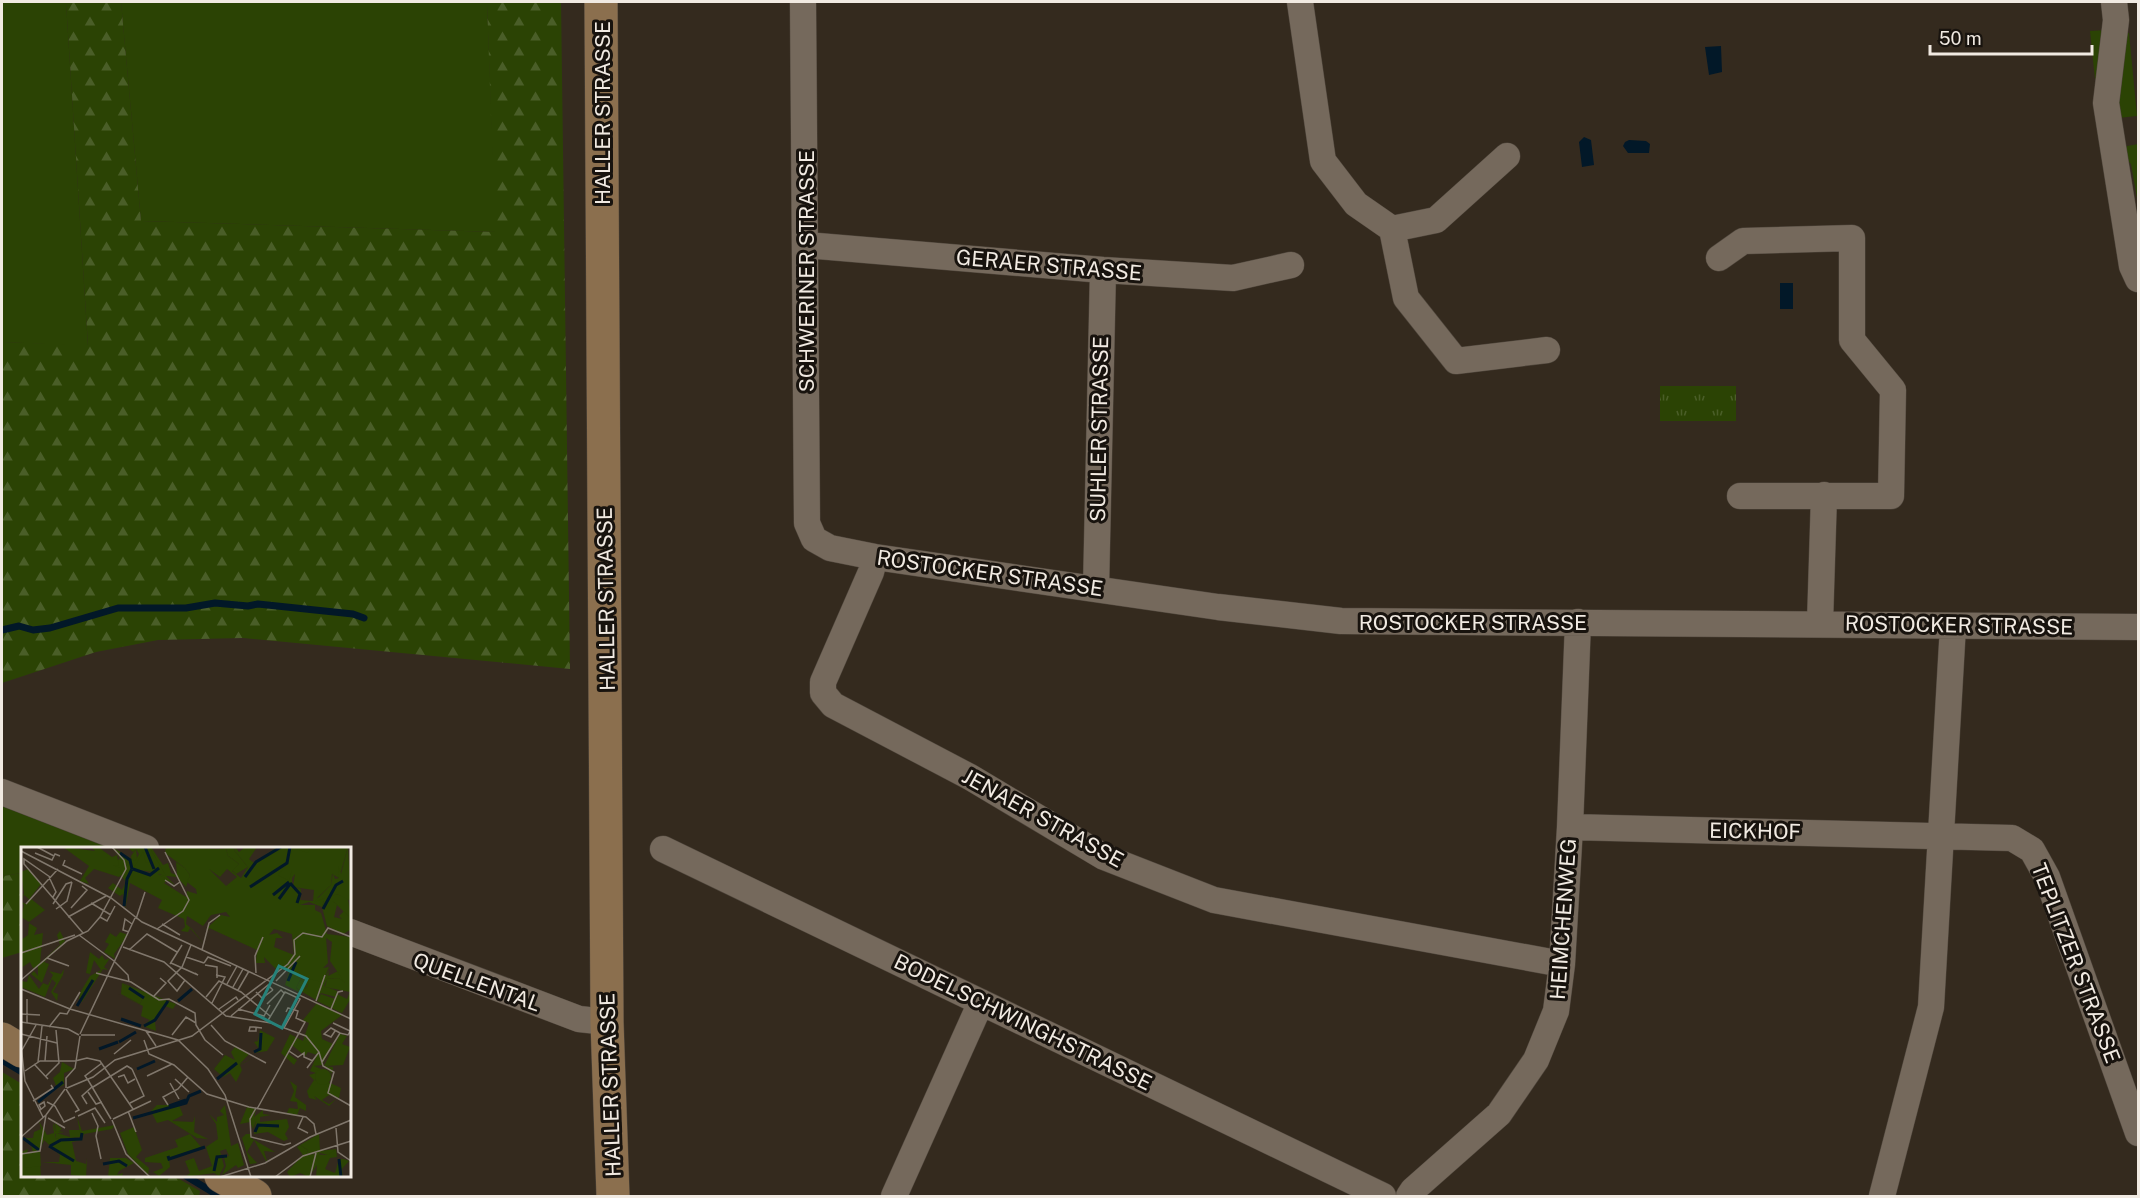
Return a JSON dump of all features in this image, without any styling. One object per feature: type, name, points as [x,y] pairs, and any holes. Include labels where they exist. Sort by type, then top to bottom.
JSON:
[{"type":"main road","name":"HALLER STRASSE","points":[[601,2],[607,1022],[613,1197]]},
{"type":"main road","points":[[2,1039],[21,1050]]},
{"type":"main road","points":[[223,1177],[255,1197]]},
{"type":"street","name":"SCHWERINER STRASSE","points":[[803,2],[807,523],[814,539]]},
{"type":"street","points":[[1300,2],[1323,161],[1356,204],[1392,229],[1406,298],[1456,361],[1547,350]]},
{"type":"street","points":[[2114,2],[2116,20],[2106,103],[2132,266],[2139,279]]},
{"type":"street","points":[[1392,229],[1436,220],[1507,156]]},
{"type":"street","points":[[1719,258],[1743,241],[1852,238],[1852,340],[1893,390],[1891,496],[1740,496]]},
{"type":"street","name":"GERAER STRASSE","points":[[806,245],[1233,279],[1292,265]]},
{"type":"street","name":"SUHLER STRASSE","points":[[1096,589],[1103,270]]},
{"type":"street","points":[[1820,623],[1824,495]]},
{"type":"street","name":"ROSTOCKER STRASSE","points":[[814,539],[831,548],[875,557],[1218,607],[1341,621],[2139,627]]},
{"type":"street","name":"JENAER STRASSE","points":[[875,557],[871,572],[823,682],[823,693],[833,705],[970,777],[1104,857],[1214,900],[1562,964]]},
{"type":"street","name":"HEIMCHENWEG","points":[[1409,1197],[1413,1190],[1499,1114],[1536,1060],[1556,1011],[1562,964],[1570,828],[1578,622]]},
{"type":"street","points":[[1882,1197],[1928,1023],[1953,626]]},
{"type":"street","points":[[2,792],[141,847]]},
{"type":"street","name":"EICKHOF","points":[[1570,828],[1941,834]]},
{"type":"street","name":"TEPLITZER STRASSE","points":[[1941,834],[2012,838],[2032,850],[2047,877],[2139,1133]]},
{"type":"street","name":"BODELSCHWINGHSTRASSE","points":[[663,849],[1383,1197]]},
{"type":"street","name":"QUELLENTAL","points":[[351,932],[579,1019],[607,1022]]},
{"type":"street","points":[[894,1197],[981,1002]]},
{"type":"green space","points":[[2,2],[66,2],[88,346],[2,342]]},
{"type":"green space","points":[[66,2],[121,2],[141,221],[495,232],[487,2],[561,2],[570,669],[243,638],[158,640],[96,652],[2,683],[2,342],[88,345]]},
{"type":"green space","points":[[121,2],[487,2],[496,232],[141,221]]},
{"type":"green space","points":[[2107,30],[2100,80],[2095,79],[2090,31]]},
{"type":"green space","points":[[2126,33],[2129,33],[2137,116],[2118,118],[2116,94]]},
{"type":"green space","points":[[2138,144],[2137,198],[2131,164],[2124,157],[2122,147]]},
{"type":"green space","points":[[1660,386],[1736,386],[1736,421],[1660,421]]},
{"type":"green space","points":[[2,804],[119,847],[21,847],[21,873],[4,876],[2,873]]},
{"type":"green space","points":[[2,873],[4,876],[21,873],[21,952],[2,958]]},
{"type":"green space","points":[[2,1072],[21,1083],[21,1177],[176,1177],[200,1191],[199,1196],[2,1196]]},
{"type":"water","points":[[1721,46],[1722,72],[1709,75],[1705,47]]},
{"type":"water","points":[[1584,137],[1591,140],[1594,165],[1582,167],[1579,142]]},
{"type":"water","points":[[1629,140],[1646,141],[1650,144],[1649,153],[1628,153],[1623,146]]},
{"type":"water","points":[[1780,283],[1793,283],[1793,309],[1780,309]]},
{"type":"waterway","points":[[2,630],[19,626],[33,630],[50,628],[118,608],[186,608],[215,603],[248,606],[258,604],[353,614],[364,618]]},
{"type":"waterway","points":[[2,1060],[21,1071]]},
{"type":"waterway","points":[[188,1177],[219,1196]]}]
